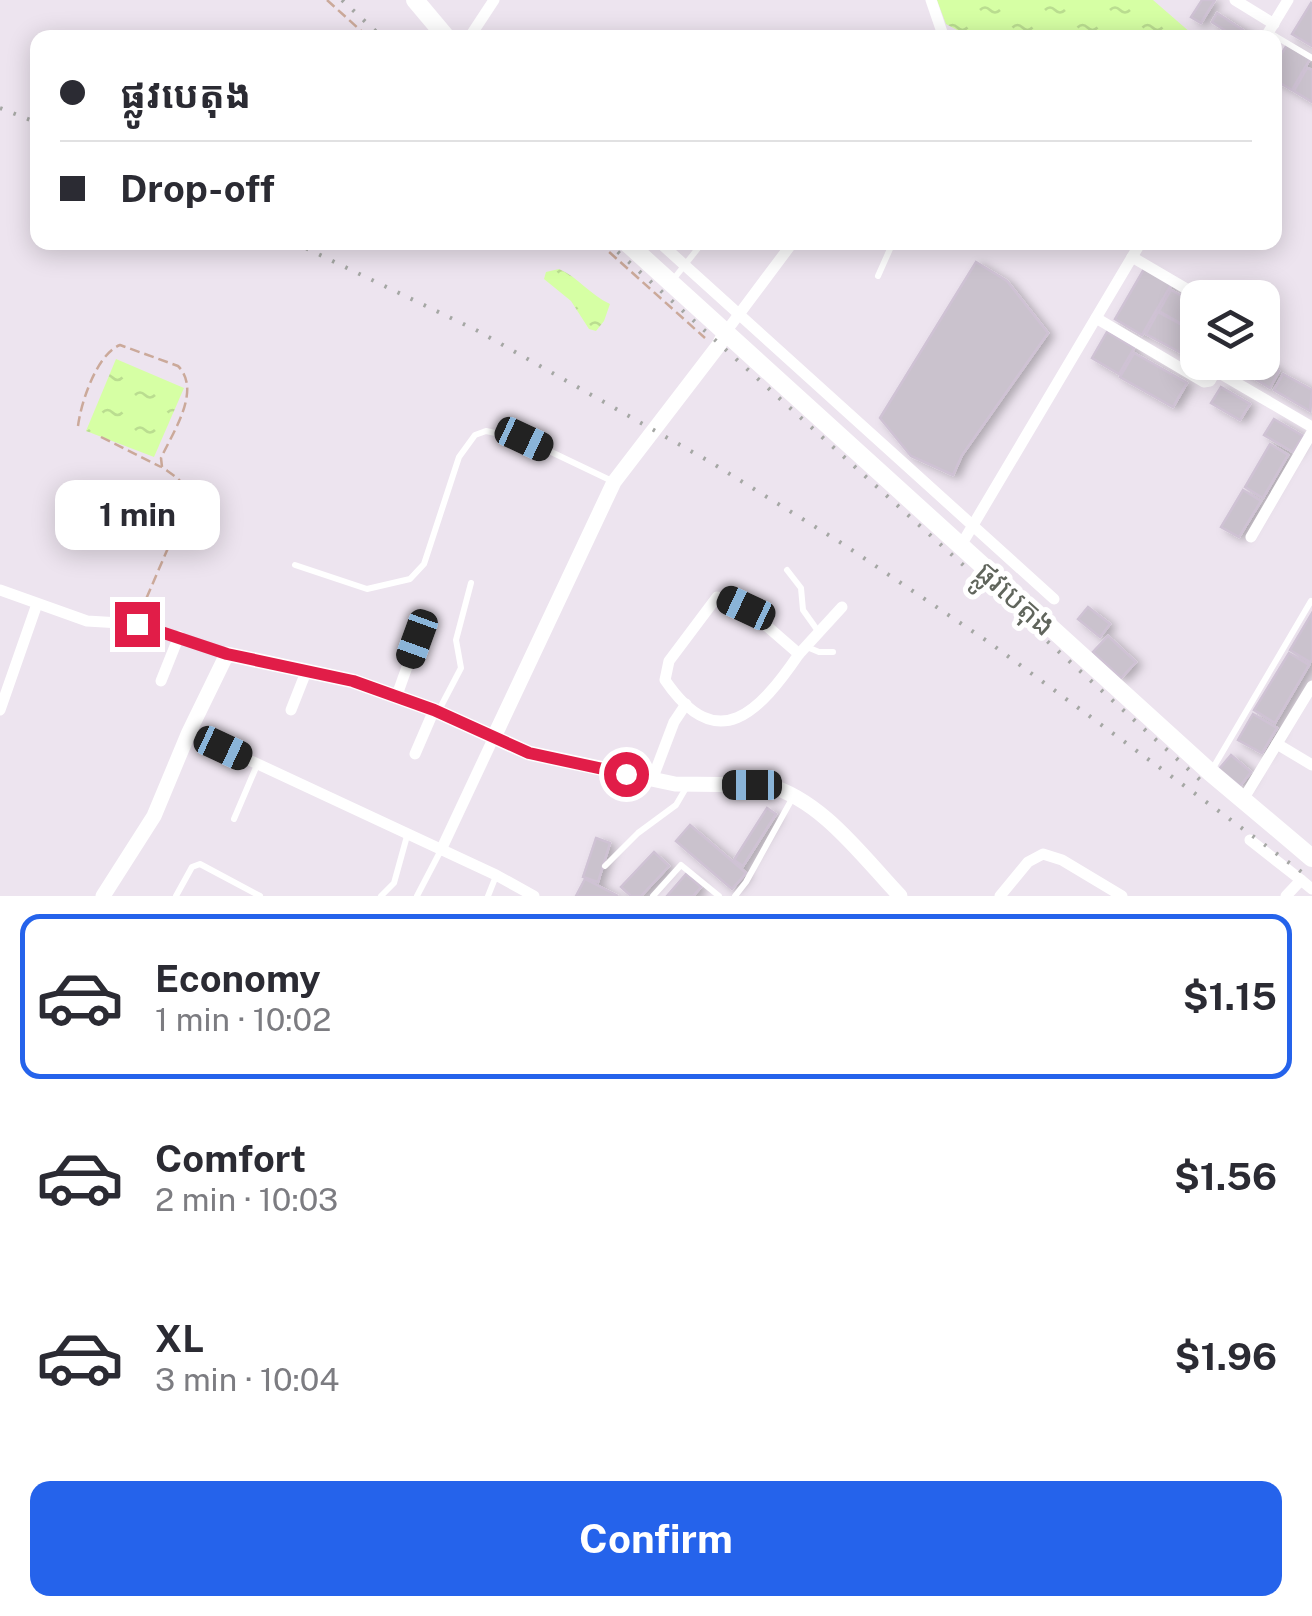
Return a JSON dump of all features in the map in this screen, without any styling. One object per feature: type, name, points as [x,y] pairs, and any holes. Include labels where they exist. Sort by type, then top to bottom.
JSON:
[{"type":"main road","points":[[415,0],[440,30]]},
{"type":"main road","name":"ផ្លូវបេតុង","points":[[635,250],[721,340],[1312,858]]},
{"type":"street","points":[[474,30],[494,0]]},
{"type":"street","points":[[931,0],[941,30]]},
{"type":"street","points":[[1235,0],[1268,30]]},
{"type":"street","points":[[1270,30],[1288,0]]},
{"type":"street","points":[[667,250],[1054,599]]},
{"type":"street","points":[[442,850],[614,482],[787,250]]},
{"type":"street","points":[[960,547],[1136,250]]},
{"type":"street","points":[[1132,257],[1180,285]]},
{"type":"street","points":[[1096,318],[1180,368]]},
{"type":"street","points":[[1237,380],[1312,430],[1251,537]]},
{"type":"street","points":[[0,590],[87,621],[137,624],[227,654],[353,681],[436,710],[529,753],[652,780],[766,785],[793,796],[842,833],[900,896]]},
{"type":"street","points":[[802,650],[746,608],[718,597],[669,660],[665,680],[686,704],[712,721],[731,722],[778,686],[802,650],[842,608]]},
{"type":"street","points":[[0,710],[37,604]]},
{"type":"street","points":[[162,681],[180,636]]},
{"type":"street","points":[[397,695],[417,639]]},
{"type":"street","points":[[103,896],[144,834],[227,654]]},
{"type":"street","points":[[291,710],[306,672]]},
{"type":"street","points":[[1244,798],[1312,686]]},
{"type":"street","points":[[652,780],[674,722],[686,704]]},
{"type":"street","points":[[415,754],[436,710]]},
{"type":"street","points":[[189,732],[534,896]]},
{"type":"street","points":[[1277,744],[1312,765]]},
{"type":"street","points":[[1250,840],[1307,885],[1286,896]]},
{"type":"street","points":[[1000,896],[1028,862],[1043,854],[1062,860],[1100,891],[1122,896]]},
{"type":"lane","points":[[1282,39],[1312,58]]},
{"type":"lane","points":[[670,284],[696,250]]},
{"type":"lane","points":[[878,276],[890,250]]},
{"type":"lane","points":[[295,565],[367,589],[410,579],[424,564],[460,457],[474,435],[486,431],[524,439],[614,482]]},
{"type":"lane","points":[[787,570],[801,588],[803,610],[819,632]]},
{"type":"lane","points":[[436,710],[461,668],[456,640],[470,583]]},
{"type":"lane","points":[[1210,772],[1311,601]]},
{"type":"lane","points":[[802,650],[833,652]]},
{"type":"lane","points":[[234,819],[257,764]]},
{"type":"lane","points":[[606,866],[638,832],[676,806],[688,784]]},
{"type":"lane","points":[[735,896],[793,796]]},
{"type":"lane","points":[[381,896],[394,882],[408,834]]},
{"type":"lane","points":[[417,896],[442,850]]},
{"type":"lane","points":[[176,896],[192,867],[200,864],[260,896]]},
{"type":"lane","points":[[653,896],[681,865],[719,896]]},
{"type":"lane","points":[[488,896],[496,875]]},
{"type":"path","points":[[327,0],[360,30]]},
{"type":"path","points":[[608,250],[721,340]]},
{"type":"path","points":[[78,426],[104,357],[113,347],[178,366],[185,373],[190,390],[161,458],[162,468]]},
{"type":"path","points":[[101,436],[162,468],[185,484],[189,492],[137,624]]},
{"type":"water","points":[[937,0],[1153,0],[1188,30],[957,30],[946,24]]},
{"type":"water","points":[[559,269],[610,304],[596,331],[589,329],[571,301],[544,279],[546,272]]},
{"type":"water","points":[[116,359],[184,388],[154,457],[86,431]]},
{"type":"building","points":[[1202,0],[1215,0],[1201,23],[1191,17]]},
{"type":"building","points":[[1312,4],[1312,46],[1292,34]]},
{"type":"building","points":[[1217,13],[1243,30],[1224,30],[1212,22]]},
{"type":"building","points":[[1287,45],[1310,59],[1292,90],[1282,84],[1282,53]]},
{"type":"building","points":[[1307,68],[1312,70],[1312,102],[1294,91]]},
{"type":"building","points":[[976,262],[1007,281],[1048,333],[962,455],[953,475],[911,456],[880,418]]},
{"type":"building","points":[[1144,269],[1171,285],[1142,335],[1115,319]]},
{"type":"building","points":[[1171,290],[1180,295],[1180,323],[1159,311]]},
{"type":"building","points":[[1158,312],[1180,324],[1180,352],[1146,334]]},
{"type":"building","points":[[1107,332],[1134,348],[1119,374],[1092,358]]},
{"type":"building","points":[[1134,353],[1187,383],[1173,407],[1120,377]]},
{"type":"building","points":[[1283,374],[1312,390],[1310,411],[1274,390]]},
{"type":"building","points":[[1257,380],[1274,380],[1270,388]]},
{"type":"building","points":[[1221,387],[1250,404],[1240,420],[1211,403]]},
{"type":"building","points":[[1274,419],[1303,436],[1293,452],[1264,435]]},
{"type":"building","points":[[1270,444],[1288,455],[1263,498],[1245,487]]},
{"type":"building","points":[[1243,490],[1261,501],[1239,537],[1221,527]]},
{"type":"building","points":[[1088,607],[1110,624],[1100,637],[1078,619]]},
{"type":"building","points":[[1312,613],[1312,660],[1310,662],[1290,650]]},
{"type":"building","points":[[1108,636],[1136,662],[1121,678],[1093,652]]},
{"type":"building","points":[[1289,653],[1309,665],[1275,723],[1254,710]]},
{"type":"building","points":[[1253,714],[1277,728],[1262,753],[1238,740]]},
{"type":"building","points":[[1231,755],[1251,772],[1240,786],[1219,769]]},
{"type":"building","points":[[767,808],[776,814],[743,866],[734,860]]},
{"type":"building","points":[[690,825],[746,873],[732,889],[676,841]]},
{"type":"building","points":[[596,838],[610,843],[598,882],[583,877]]},
{"type":"building","points":[[654,852],[669,866],[641,896],[631,896],[621,887]]},
{"type":"building","points":[[686,874],[701,887],[693,896],[667,896]]},
{"type":"building","points":[[585,879],[618,896],[576,896]]},
{"type":"railway","points":[[342,0],[374,30]]},
{"type":"railway","points":[[0,108],[30,120]]},
{"type":"railway","points":[[310,250],[478,331],[712,463],[843,544],[990,643],[1303,873]]},
{"type":"railway","points":[[616,250],[1208,787]]},
{"type":"route","points":[[137,624],[227,654],[353,681],[434,710],[529,753],[626,774]]}]
